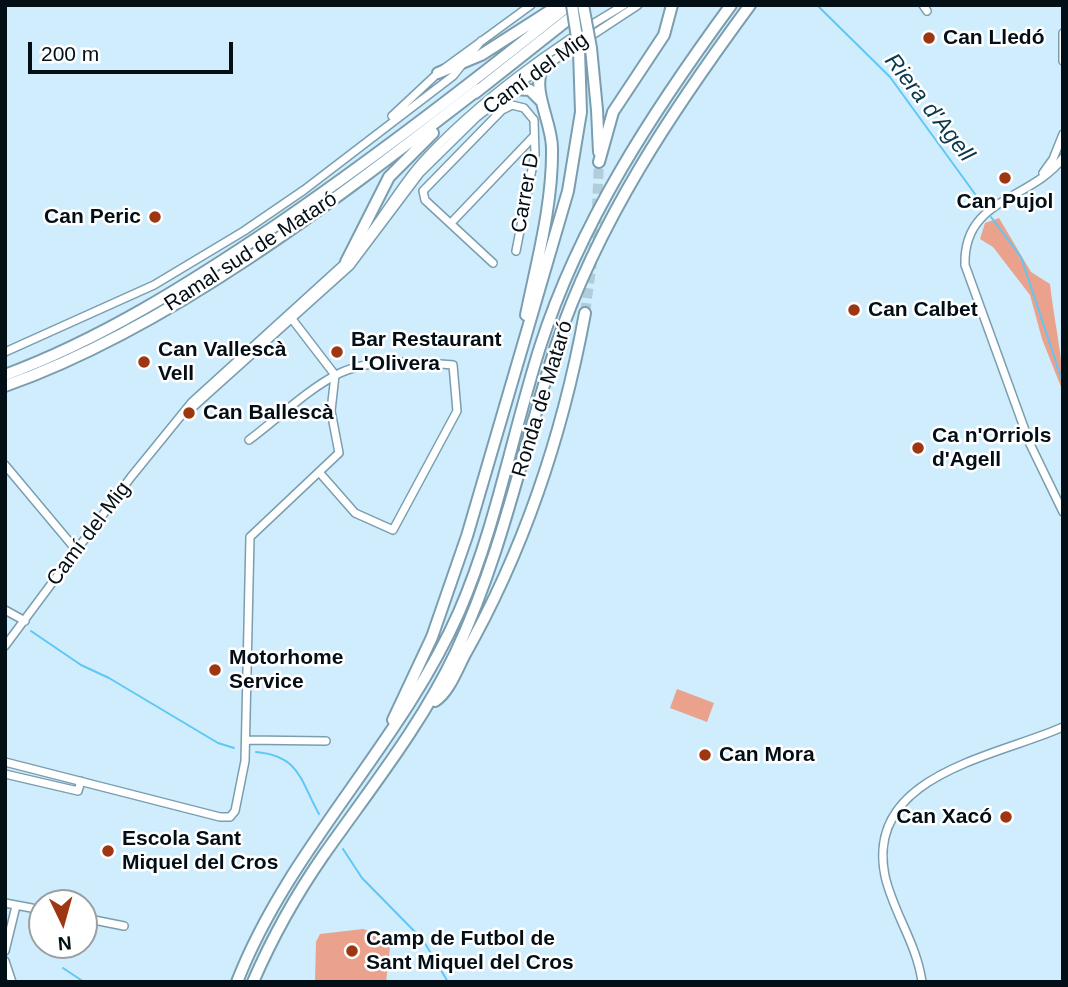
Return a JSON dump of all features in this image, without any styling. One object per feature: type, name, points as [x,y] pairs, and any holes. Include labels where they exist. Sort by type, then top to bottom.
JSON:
[{"type":"highway","points":[[438,73],[465,62],[559,5]]},
{"type":"highway","points":[[5,375],[48,358],[117,324],[240,250],[429,115],[570,5],[579,51],[581,112],[568,191],[451,589],[432,637],[393,717],[392,732]]},
{"type":"highway","points":[[346,262],[394,169],[479,89],[585,5]]},
{"type":"highway","points":[[585,5],[600,162],[613,112],[664,35],[670,7]]},
{"type":"highway","name":"Ronda de Mataró","points":[[253,982],[295,900],[429,703],[489,575],[556,346],[586,272],[631,180],[688,88],[750,5]]},
{"type":"highway","name":"Ronda de Mataró","points":[[237,982],[283,893],[392,732],[427,674],[459,612],[492,520],[541,345],[573,264],[620,169],[677,80],[730,7]]},
{"type":"highway","points":[[520,356],[552,164],[552,136],[538,85],[542,69]]},
{"type":"highway","name":"Ramal sud de Mataró","points":[[5,386],[80,355],[194,291],[331,200],[479,89]]},
{"type":"highway","points":[[513,89],[530,90],[545,106]]},
{"type":"highway","points":[[429,703],[439,699],[449,683],[482,624],[516,552],[565,403],[585,313]]},
{"type":"street","points":[[369,138],[438,73],[531,5]]},
{"type":"street","name":"Camí del Mig","points":[[176,423],[292,319],[346,262],[437,146],[524,73],[624,5]]},
{"type":"street","name":"Camí del Mig","points":[[398,193],[492,104],[638,5]]},
{"type":"street","points":[[1063,33],[1063,61]]},
{"type":"street","points":[[5,352],[154,285],[304,190],[453,76],[481,41]]},
{"type":"street","points":[[451,223],[535,135],[534,120],[524,108],[512,105],[502,110],[423,191],[425,200],[492,263]]},
{"type":"street","name":"Camí del Mig","points":[[442,151],[440,147],[481,107]]},
{"type":"street","points":[[1047,167],[1063,134]]},
{"type":"street","name":"Carrer D","points":[[516,251],[535,149],[535,135]]},
{"type":"street","points":[[527,145],[535,149]]},
{"type":"street","points":[[1033,184],[1063,150]]},
{"type":"street","points":[[442,151],[451,161]]},
{"type":"street","points":[[1063,158],[1033,184],[979,218],[966,241],[965,265],[1030,444],[1063,512]]},
{"type":"street","points":[[430,162],[440,172]]},
{"type":"street","name":"Camí del Mig","points":[[5,646],[192,402],[350,266],[430,162]]},
{"type":"street","points":[[5,762],[220,817],[230,817],[235,811],[242,780],[246,740],[250,537],[339,453],[331,411],[335,375],[292,319]]},
{"type":"street","name":"Camí del Mig","points":[[240,358],[286,320],[292,319]]},
{"type":"street","points":[[249,440],[335,375],[378,364],[415,362],[453,365],[457,411],[393,530],[355,513],[319,471]]},
{"type":"street","points":[[5,465],[76,551]]},
{"type":"street","points":[[5,610],[24,621]]},
{"type":"street","points":[[922,982],[915,951],[886,879],[883,848],[891,818],[900,804],[925,782],[1063,727]]},
{"type":"street","points":[[246,740],[326,741]]},
{"type":"street","points":[[5,774],[78,791],[80,781]]},
{"type":"street","points":[[5,904],[28,907]]},
{"type":"street","points":[[5,951],[16,905]]},
{"type":"street","points":[[98,921],[124,926]]},
{"type":"street","points":[[5,961],[12,982]]},
{"type":"shaded area","points":[[999,218],[1031,272],[1050,284],[1063,392],[1042,339],[1030,295],[993,247],[980,239],[985,223]]},
{"type":"shaded area","points":[[677,689],[714,703],[707,722],[670,708]]},
{"type":"shaded area","name":"Camp de Futbol de Sant Miquel del Cros","points":[[363,929],[391,938],[386,982],[315,982],[316,942],[320,934]]},
{"type":"waterway","name":"Riera d'Agell","points":[[817,5],[890,77],[983,205]]},
{"type":"waterway","name":"Riera d'Agell","points":[[991,217],[1021,257],[1063,383]]},
{"type":"waterway","points":[[31,631],[81,665],[109,678],[218,743],[234,748]]},
{"type":"waterway","points":[[256,752],[271,754],[290,764],[302,780],[319,814]]},
{"type":"waterway","points":[[343,849],[362,878],[423,940],[448,982]]},
{"type":"waterway","points":[[63,968],[84,982]]},
{"type":"tunnel","points":[[585,313],[596,232],[599,162]]},
{"type":"place","name":"Can Lledó","points":[[929,38]]},
{"type":"place","name":"Can Pujol","points":[[1005,178]]},
{"type":"place","name":"Can Peric","points":[[155,217]]},
{"type":"place","name":"Can Calbet","points":[[854,310]]},
{"type":"place","name":"Bar Restaurant L'Olivera","points":[[337,352]]},
{"type":"place","name":"Can Vallescà Vell","points":[[144,362]]},
{"type":"place","name":"Can Ballescà","points":[[189,413]]},
{"type":"place","name":"Ca n'Orriols d'Agell","points":[[918,448]]},
{"type":"place","name":"Motorhome Service","points":[[215,670]]},
{"type":"place","name":"Can Mora","points":[[705,755]]},
{"type":"place","name":"Can Xacó","points":[[1006,817]]},
{"type":"place","name":"Escola Sant Miquel del Cros","points":[[108,851]]},
{"type":"place","name":"Camp de Futbol de Sant Miquel del Cros","points":[[352,951]]}]
